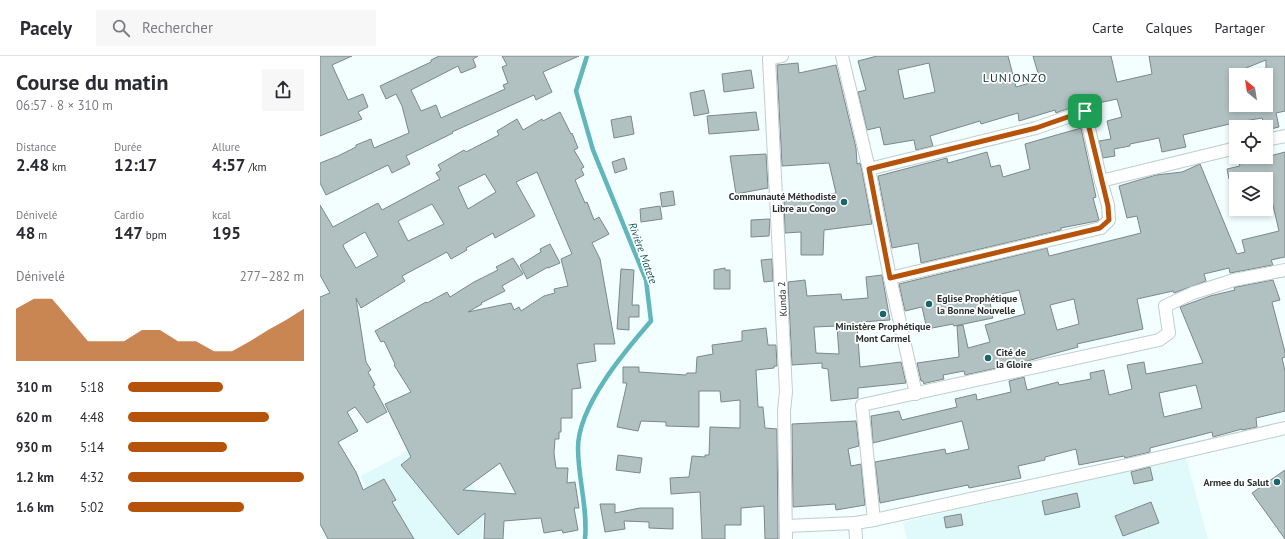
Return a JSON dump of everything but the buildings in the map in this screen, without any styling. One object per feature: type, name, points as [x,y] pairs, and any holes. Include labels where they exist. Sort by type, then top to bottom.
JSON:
[{"type":"street","name":"Kunda 2","points":[[782,56],[769,59],[786,392],[784,411],[786,539]]},
{"type":"street","points":[[842,56],[869,169],[890,278],[916,394]]},
{"type":"street","points":[[869,169],[1036,128],[1085,111],[1108,206],[1109,220],[1100,228],[890,278]]},
{"type":"street","points":[[1273,139],[1285,136]]},
{"type":"street","points":[[1101,181],[1229,150]]},
{"type":"street","points":[[874,520],[862,405],[1159,340],[1168,333],[1165,306],[1193,293],[1234,280],[1285,270]]},
{"type":"street","points":[[786,526],[874,520],[1127,465],[1285,428]]},
{"type":"street","points":[[855,522],[856,539]]},
{"type":"shaded area","points":[[427,441],[485,497],[482,539],[390,539],[361,476]]},
{"type":"shaded area","points":[[1186,458],[1208,539],[907,539],[903,522]]},
{"type":"waterway","name":"Rivière Matete","points":[[585,539],[586,527],[578,460],[580,432],[594,397],[616,363],[651,321],[646,280],[593,150],[576,91],[587,56]]},
{"type":"place","name":"Communauté Méthodiste Libre au Congo","points":[[844,202]]},
{"type":"place","name":"Eglise Prophétique la Bonne Nouvelle","points":[[929,304]]},
{"type":"place","name":"Ministère Prophétique Mont Carmel","points":[[883,314]]},
{"type":"place","name":"Cité de la Gloire","points":[[988,358]]},
{"type":"place","name":"Armee du Salut","points":[[1277,482]]},
{"type":"district","name":"LUNIONZO","points":[[1015,78]]},
{"type":"route","points":[[1085,111],[1108,206],[1109,220],[1100,228],[890,278],[869,169],[1036,128],[1085,111]]}]
